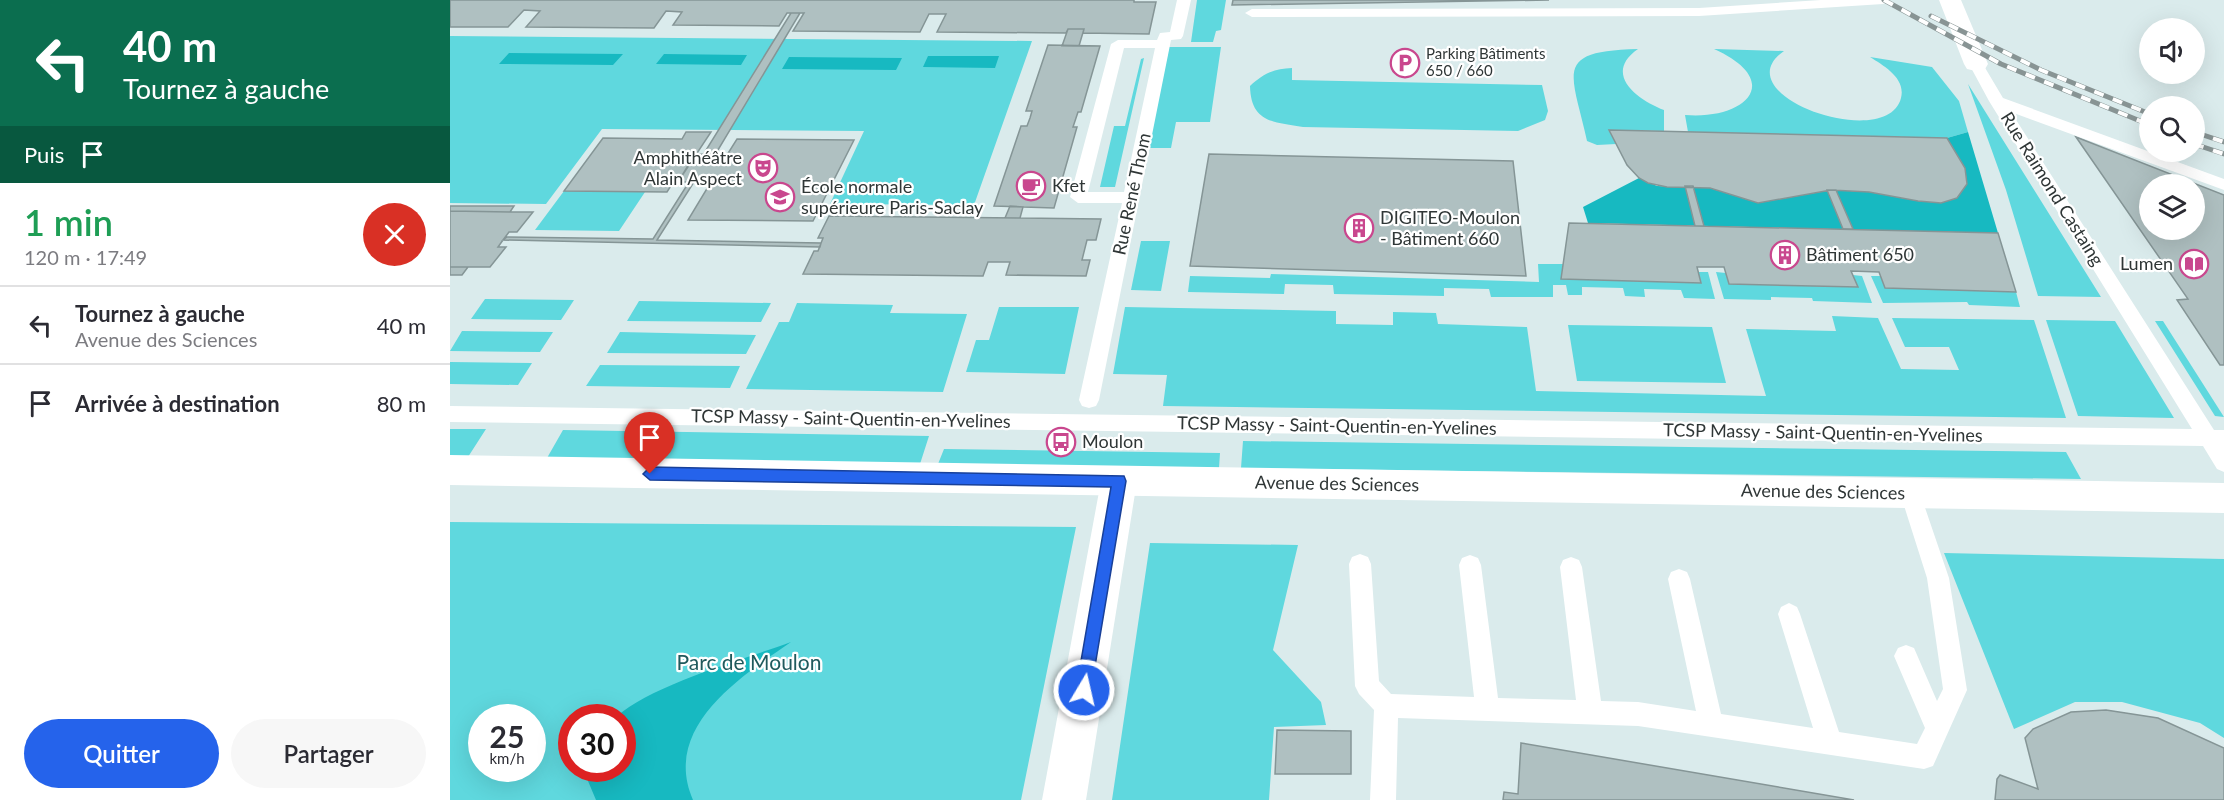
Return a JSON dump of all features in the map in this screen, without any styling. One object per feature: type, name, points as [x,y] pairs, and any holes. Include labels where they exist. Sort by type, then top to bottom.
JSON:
[{"type":"street","name":"Rue Raimond Castaing","points":[[1950,0],[1976,64]]},
{"type":"street","name":"Avenue des Sciences","points":[[450,470],[2224,498]]},
{"type":"street","points":[[1064,800],[1119,481]]},
{"type":"lane","name":"Rue René Thom","points":[[1089,400],[1163,44],[1165,36],[1176,36],[1184,0]]},
{"type":"lane","points":[[1252,13],[1700,12],[1883,0]]},
{"type":"lane","points":[[1131,198],[1078,197],[1118,44],[1163,44]]},
{"type":"lane","name":"Rue Raimond Castaing","points":[[1976,64],[1996,101],[2216,437],[2224,463]]},
{"type":"lane","points":[[1996,101],[2224,185]]},
{"type":"lane","name":"TCSP Massy - Saint-Quentin-en-Yvelines","points":[[450,414],[2216,437]]},
{"type":"lane","points":[[1360,564],[1367,686],[1386,706],[1638,714],[1924,756],[1955,690],[1938,578],[1910,494]]},
{"type":"lane","points":[[1470,565],[1487,709]]},
{"type":"lane","points":[[1570,567],[1590,712]]},
{"type":"lane","points":[[1679,579],[1711,725]]},
{"type":"lane","points":[[1789,614],[1830,743]]},
{"type":"lane","points":[[1906,656],[1937,729]]},
{"type":"lane","points":[[1383,800],[1386,706]]},
{"type":"green space","points":[[1197,0],[1226,0],[1221,30],[1216,31],[1213,42],[1191,42]]},
{"type":"green space","points":[[450,36],[1032,41],[974,205],[830,204],[864,131],[602,129],[546,204],[450,203]]},
{"type":"green space","points":[[1169,47],[1221,47],[1210,122],[1176,122],[1171,148],[1148,148]]},
{"type":"green space","points":[[1638,49],[1628,58],[1623,68],[1624,77],[1635,93],[1664,110],[1664,131],[1610,130],[1616,144],[1597,145],[1587,141],[1574,82],[1575,70],[1580,61],[1592,55]]},
{"type":"green space","points":[[1714,49],[1784,51],[1770,68],[1774,85],[1790,100],[1814,112],[1841,119],[1868,120],[1889,114],[1901,98],[1900,84],[1893,73],[1870,57],[1932,67],[1959,101],[1968,132],[1947,138],[1688,132],[1685,115],[1707,115],[1725,111],[1740,105],[1749,96],[1752,85],[1748,74],[1736,61]]},
{"type":"green space","points":[[1144,58],[1115,187],[1100,187],[1114,126],[1125,126],[1141,59]]},
{"type":"green space","points":[[1292,68],[1292,80],[1542,85],[1548,111],[1545,120],[1518,131],[1303,127],[1282,124],[1265,118],[1259,113],[1251,98],[1250,86],[1270,72]]},
{"type":"green space","points":[[1968,84],[2101,297],[2038,296],[2006,190]]},
{"type":"green space","points":[[564,191],[645,192],[619,231],[535,230]]},
{"type":"green space","points":[[1141,241],[1170,241],[1161,291],[1131,290]]},
{"type":"green space","points":[[1538,264],[1563,264],[1561,279],[1700,283],[1698,272],[1708,272],[1715,299],[1684,298],[1681,290],[1644,289],[1645,297],[1625,296],[1623,288],[1582,287],[1582,295],[1568,295],[1566,285],[1553,285],[1553,297],[1491,297],[1489,289],[1444,288],[1444,296],[1334,294],[1333,285],[1285,284],[1284,294],[1188,292],[1190,276],[1270,278],[1271,274],[1539,282]]},
{"type":"green space","points":[[1716,272],[1726,273],[1729,284],[1857,287],[1853,275],[1862,276],[1872,303],[1813,301],[1812,298],[1724,299]]},
{"type":"green space","points":[[1871,276],[1881,276],[1886,288],[2016,292],[2020,307],[1969,305],[1967,302],[1883,303]]},
{"type":"green space","points":[[485,299],[574,300],[561,320],[471,319]]},
{"type":"green space","points":[[639,301],[771,303],[761,322],[627,321]]},
{"type":"green space","points":[[797,303],[893,305],[890,313],[967,314],[943,392],[746,389],[779,322],[789,322]]},
{"type":"green space","points":[[999,307],[1079,307],[1065,374],[966,372],[976,340],[989,340]]},
{"type":"green space","points":[[1125,307],[1336,311],[1336,324],[1393,325],[1393,312],[1436,313],[1438,324],[1527,327],[1536,391],[1766,396],[1746,329],[1836,331],[1832,316],[1878,318],[1901,369],[1959,370],[1949,347],[1905,347],[1892,318],[2034,320],[2066,418],[1163,406],[1167,375],[1113,374]]},
{"type":"green space","points":[[2046,320],[2115,321],[2174,418],[2078,416]]},
{"type":"green space","points":[[2155,321],[2163,321],[2224,417],[2215,416]]},
{"type":"green space","points":[[1568,325],[1712,327],[1726,383],[1577,381]]},
{"type":"green space","points":[[462,331],[553,332],[540,352],[450,351]]},
{"type":"green space","points":[[620,332],[756,335],[746,354],[607,353]]},
{"type":"green space","points":[[450,362],[532,363],[518,385],[450,384]]},
{"type":"green space","points":[[600,365],[740,366],[730,388],[586,386]]},
{"type":"green space","points":[[450,429],[486,429],[468,457],[450,457]]},
{"type":"green space","points":[[563,430],[929,436],[920,464],[547,458]]},
{"type":"green space","points":[[1243,441],[2066,452],[2081,479],[1241,468]]},
{"type":"green space","points":[[944,449],[1220,453],[1219,468],[938,464]]},
{"type":"green space","name":"Parc de Moulon","points":[[450,522],[1076,527],[1021,800],[450,800]]},
{"type":"green space","points":[[1150,543],[1298,545],[1273,650],[1321,702],[1326,725],[1274,727],[1269,800],[1112,800]]},
{"type":"green space","points":[[1944,553],[2224,559],[2224,738],[2200,723],[2122,702],[2075,702],[2014,729]]},
{"type":"shaded area","points":[[509,53],[623,54],[613,65],[499,64]]},
{"type":"shaded area","points":[[664,54],[747,55],[741,65],[656,64]]},
{"type":"shaded area","points":[[928,56],[999,56],[995,68],[923,67]]},
{"type":"shaded area","points":[[789,57],[902,58],[896,70],[782,69]]},
{"type":"shaded area","points":[[1968,132],[1998,233],[1588,223],[1583,207],[1639,178],[1657,186],[1710,188],[1758,203],[1831,190],[1869,192],[1941,203],[1957,198],[1967,184],[1965,168],[1947,138]]},
{"type":"shaded area","points":[[791,642],[730,688],[712,706],[697,727],[688,749],[686,774],[693,800],[596,800],[588,782],[636,782],[636,704],[634,704],[675,684]]},
{"type":"building","points":[[450,0],[1134,0],[1134,2],[1156,2],[1149,34],[1083,33],[1084,29],[1068,29],[1066,33],[937,32],[946,14],[929,14],[920,32],[793,31],[804,13],[787,13],[779,26],[673,25],[682,12],[666,11],[654,28],[526,27],[540,11],[524,10],[508,27],[450,27]]},
{"type":"building","points":[[1233,0],[1549,0],[1232,5]]},
{"type":"building","points":[[791,13],[800,13],[715,155],[703,155]]},
{"type":"building","points":[[1068,29],[1084,29],[1079,46],[1062,46]]},
{"type":"building","points":[[1048,45],[1100,46],[1081,112],[1078,112],[1073,127],[1077,127],[1054,208],[994,206],[1021,126],[1027,126],[1030,118],[1032,111],[1026,111]]},
{"type":"building","points":[[1609,130],[1947,138],[1965,168],[1967,184],[1957,198],[1941,203],[1869,192],[1831,190],[1758,203],[1710,188],[1667,187],[1648,183],[1639,178],[1627,165]]},
{"type":"building","points":[[686,132],[711,132],[678,182],[674,181],[667,192],[564,191],[603,138],[682,139]]},
{"type":"building","name":"Lumen","points":[[2076,137],[2139,162],[2170,174],[2139,174],[2139,228]]},
{"type":"building","name":"Amphithéâtre Alain Aspect","points":[[737,139],[854,140],[813,221],[688,220],[711,182],[678,182],[695,154],[727,155]]},
{"type":"building","name":"DIGITEO-Moulon - Bâtiment 660","points":[[1209,154],[1513,161],[1526,276],[1190,266]]},
{"type":"building","points":[[689,182],[694,182],[657,240],[821,243],[820,247],[503,240],[507,237],[653,239]]},
{"type":"building","points":[[1685,186],[1693,186],[1704,226],[1695,226]]},
{"type":"building","name":"Lumen","points":[[2205,188],[2224,195],[2224,365],[2220,365],[2177,300],[2188,299],[2147,240],[2205,240]]},
{"type":"building","points":[[1827,190],[1836,190],[1853,229],[1843,229]]},
{"type":"building","points":[[450,206],[514,206],[510,212],[450,211]]},
{"type":"building","points":[[1010,206],[1023,207],[1020,218],[1005,218]]},
{"type":"building","points":[[450,211],[533,212],[517,232],[509,232],[498,247],[506,247],[490,267],[450,267]]},
{"type":"building","points":[[829,216],[1101,219],[1096,240],[1087,240],[1082,260],[1090,260],[1086,276],[1006,275],[1010,262],[988,262],[983,276],[803,274],[814,251],[818,251],[823,238],[818,238]]},
{"type":"building","name":"Bâtiment 650","points":[[1569,223],[1998,233],[2016,292],[1885,288],[1879,272],[1851,271],[1858,287],[1729,284],[1724,267],[1697,267],[1701,283],[1561,279]]},
{"type":"building","points":[[450,267],[468,267],[462,275],[450,275]]},
{"type":"building","points":[[2106,710],[2158,718],[2224,748],[2224,800],[1995,800],[1997,779],[2000,775],[2038,789],[2025,738],[2033,729],[2071,712]]},
{"type":"building","points":[[1277,730],[1351,731],[1351,774],[1275,774]]},
{"type":"building","points":[[1521,743],[1854,800],[1503,800],[1504,792],[1518,794]]},
{"type":"railway","points":[[1884,0],[2001,64],[2139,120]]},
{"type":"railway","points":[[1931,16],[2041,70],[2139,110]]},
{"type":"railway","points":[[2205,136],[2224,142]]},
{"type":"railway","points":[[2205,148],[2224,154]]},
{"type":"place","name":"Parking Bâtiments 650 / 660","points":[[1405,63]]},
{"type":"place","name":"Amphithéâtre Alain Aspect","points":[[763,168]]},
{"type":"place","name":"Kfet","points":[[1031,186]]},
{"type":"place","name":"École normale supérieure Paris-Saclay","points":[[780,197]]},
{"type":"place","name":"DIGITEO-Moulon - Bâtiment 660","points":[[1359,228]]},
{"type":"place","name":"Bâtiment 650","points":[[1785,255]]},
{"type":"place","name":"Lumen","points":[[2194,264]]},
{"type":"place","name":"Moulon","points":[[1061,442]]},
{"type":"route","points":[[650,474],[1119,481],[1084,690]]}]
